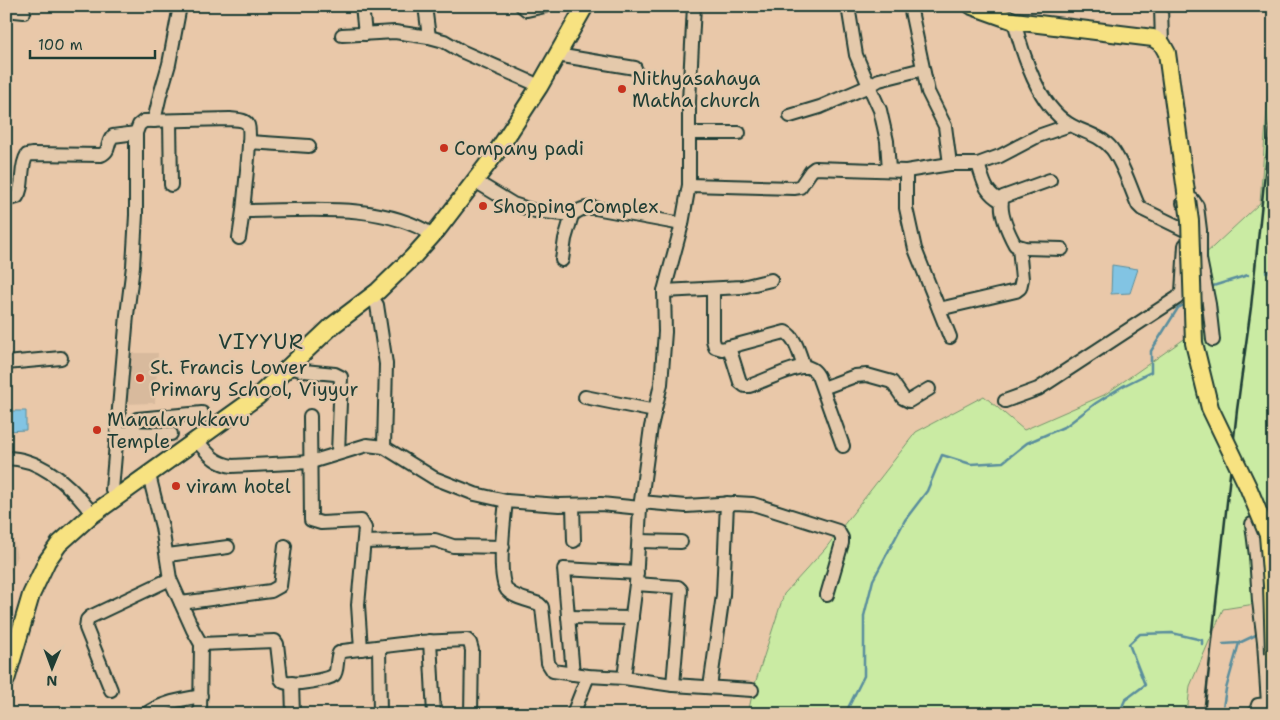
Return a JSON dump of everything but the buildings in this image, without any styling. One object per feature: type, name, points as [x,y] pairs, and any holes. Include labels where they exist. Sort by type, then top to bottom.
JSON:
[{"type":"main road","points":[[101,500],[149,475],[258,396],[332,326],[371,296],[412,258],[485,154],[576,6]]},
{"type":"main road","points":[[6,680],[9,647],[19,601],[38,558],[62,527],[252,392],[301,342],[337,310],[384,274],[429,232],[475,181],[517,122],[585,6]]},
{"type":"main road","points":[[972,6],[1014,21],[1153,38],[1162,44],[1167,53],[1190,221],[1194,343],[1210,408],[1248,487],[1268,536],[1272,585],[1269,648]]},
{"type":"street","points":[[154,121],[169,64],[180,6]]},
{"type":"street","points":[[362,6],[365,34]]},
{"type":"street","points":[[425,6],[429,37]]},
{"type":"street","points":[[522,6],[527,10],[545,6]]},
{"type":"street","points":[[624,678],[637,578],[641,505],[650,427],[661,384],[665,332],[664,291],[682,224],[689,185],[691,46],[694,6]]},
{"type":"street","points":[[848,6],[856,55],[883,120],[889,170]]},
{"type":"street","points":[[910,6],[928,92],[945,126],[950,164]]},
{"type":"street","points":[[1161,6],[1162,44]]},
{"type":"street","points":[[6,10],[24,12]]},
{"type":"street","points":[[1014,21],[1022,48],[1037,85],[1055,114],[1070,125],[1102,139],[1111,148],[1138,205],[1142,209],[1185,230]]},
{"type":"street","points":[[342,35],[395,32],[429,37],[444,41],[461,51],[531,82]]},
{"type":"street","points":[[557,55],[635,68]]},
{"type":"street","points":[[790,116],[820,107],[879,80],[923,69]]},
{"type":"street","points":[[6,458],[30,461],[48,471],[78,496],[101,500],[116,433],[126,315],[133,266],[136,215],[136,134],[139,125],[144,121],[230,119],[243,120],[247,123],[249,142],[239,238]]},
{"type":"street","points":[[170,121],[171,185]]},
{"type":"street","points":[[689,185],[794,188],[800,187],[815,168],[906,172],[950,164],[978,164],[1000,156],[1038,136],[1070,125]]},
{"type":"street","points":[[689,133],[739,133]]},
{"type":"street","points":[[6,200],[17,197],[21,191],[24,161],[27,155],[101,155],[106,153],[112,136],[136,134]]},
{"type":"street","points":[[249,142],[309,146]]},
{"type":"street","points":[[978,164],[987,191],[1001,201]]},
{"type":"street","points":[[906,172],[906,208],[915,249],[950,336]]},
{"type":"street","points":[[1050,180],[1003,196],[1001,209],[1015,245],[1019,247],[1062,249]]},
{"type":"street","points":[[475,181],[513,204],[535,211],[572,215]]},
{"type":"street","points":[[1005,402],[1038,389],[1177,298],[1182,292],[1185,230],[1182,205],[1187,198],[1193,200],[1197,206],[1200,230],[1200,259],[1209,304],[1213,340]]},
{"type":"street","points":[[562,260],[565,239],[572,215],[586,207],[682,224]]},
{"type":"street","points":[[243,211],[360,211],[404,220],[429,232]]},
{"type":"street","points":[[939,309],[1016,291],[1020,288],[1022,279],[1019,247]]},
{"type":"street","points":[[664,291],[713,289],[771,280]]},
{"type":"street","points":[[713,289],[713,344],[718,348],[729,348],[785,332],[792,339],[804,367]]},
{"type":"street","points":[[371,296],[377,305],[386,364],[384,447]]},
{"type":"street","points":[[729,348],[740,382],[744,386],[749,386],[804,367],[815,371],[843,446]]},
{"type":"street","points":[[6,363],[61,358]]},
{"type":"street","points":[[290,367],[304,371],[335,374],[341,377],[338,453]]},
{"type":"street","points":[[822,388],[855,376],[866,375],[892,382],[903,398],[909,401],[929,388]]},
{"type":"street","points":[[585,397],[655,411]]},
{"type":"street","points":[[131,433],[137,419],[202,414]]},
{"type":"street","points":[[310,416],[311,520],[321,523],[361,521],[365,528],[358,605],[361,649]]},
{"type":"street","points":[[116,433],[171,434]]},
{"type":"street","points":[[197,441],[215,461],[232,466],[311,462],[367,445],[384,447],[434,478],[475,494],[506,501],[686,506],[753,504],[838,531],[842,538],[842,543],[827,595]]},
{"type":"street","points":[[149,475],[168,555],[170,579],[201,644],[200,714]]},
{"type":"street","points":[[506,501],[502,547],[505,587],[512,594],[539,604],[542,607],[550,668],[553,671],[673,685],[752,690]]},
{"type":"street","points":[[573,504],[574,541]]},
{"type":"street","points":[[710,687],[723,594],[727,504]]},
{"type":"street","points":[[1252,524],[1261,618],[1269,648],[1269,709],[1258,705],[1255,714]]},
{"type":"street","points":[[364,542],[435,540],[453,546],[502,547]]},
{"type":"street","points":[[639,541],[681,542]]},
{"type":"street","points":[[181,603],[278,588],[281,581],[285,546]]},
{"type":"street","points":[[168,555],[228,547]]},
{"type":"street","points":[[573,674],[564,571],[566,568],[637,578],[678,587],[681,590],[673,685]]},
{"type":"street","points":[[110,690],[86,628],[87,620],[170,579]]},
{"type":"street","points":[[568,617],[632,618]]},
{"type":"street","points":[[201,644],[275,641],[277,644],[281,679],[286,683],[292,683],[328,678],[336,673],[339,652],[430,641],[466,640],[470,643],[472,650],[471,714]]},
{"type":"street","points":[[430,641],[434,714]]},
{"type":"street","points":[[379,647],[380,714]]},
{"type":"street","points":[[574,714],[588,676]]},
{"type":"street","points":[[292,683],[293,714]]},
{"type":"street","points":[[146,714],[153,708],[166,703],[201,696]]},
{"type":"shaded area","name":"St. Francis Lower Primary School, Viyyur","points":[[125,353],[158,353],[155,403],[123,404]]},
{"type":"shaded area","points":[[6,468],[11,469],[7,505],[17,558],[6,583]]},
{"type":"green space","points":[[1274,64],[1274,601],[1223,609],[1190,686],[1187,714],[748,714],[753,690],[784,594],[825,549],[916,432],[984,396],[1024,430],[1104,395],[1190,335],[1185,273],[1260,203],[1268,96]]},
{"type":"water","points":[[1112,265],[1138,269],[1130,293],[1111,294]]},
{"type":"water","points":[[6,411],[26,411],[26,430],[6,431]]},
{"type":"waterway","points":[[1266,272],[1274,270]]},
{"type":"waterway","points":[[1211,290],[1213,286],[1248,275]]},
{"type":"waterway","points":[[845,714],[864,676],[864,616],[873,580],[905,520],[927,491],[942,455],[971,464],[1003,462],[1027,443],[1066,426],[1096,403],[1123,386],[1151,372],[1151,351],[1178,308],[1186,304]]},
{"type":"waterway","points":[[1119,714],[1125,700],[1145,685],[1129,644],[1140,634],[1172,633],[1202,640],[1202,644]]},
{"type":"waterway","points":[[1223,644],[1239,643],[1258,634]]},
{"type":"waterway","points":[[1222,714],[1226,689],[1239,643]]},
{"type":"railway","points":[[1204,714],[1237,410],[1251,307],[1274,87]]},
{"type":"place","name":"Nithyasahaya Matha church","points":[[622,89]]},
{"type":"place","name":"Company padi","points":[[444,148]]},
{"type":"place","name":"Shopping Complex","points":[[483,206]]},
{"type":"place","name":"St. Francis Lower Primary School, Viyyur","points":[[140,378]]},
{"type":"place","name":"Manalarukkavu Temple","points":[[97,430]]},
{"type":"place","name":"viram hotel","points":[[176,486]]},
{"type":"district","name":"VIYYUR","points":[[261,342]]}]
